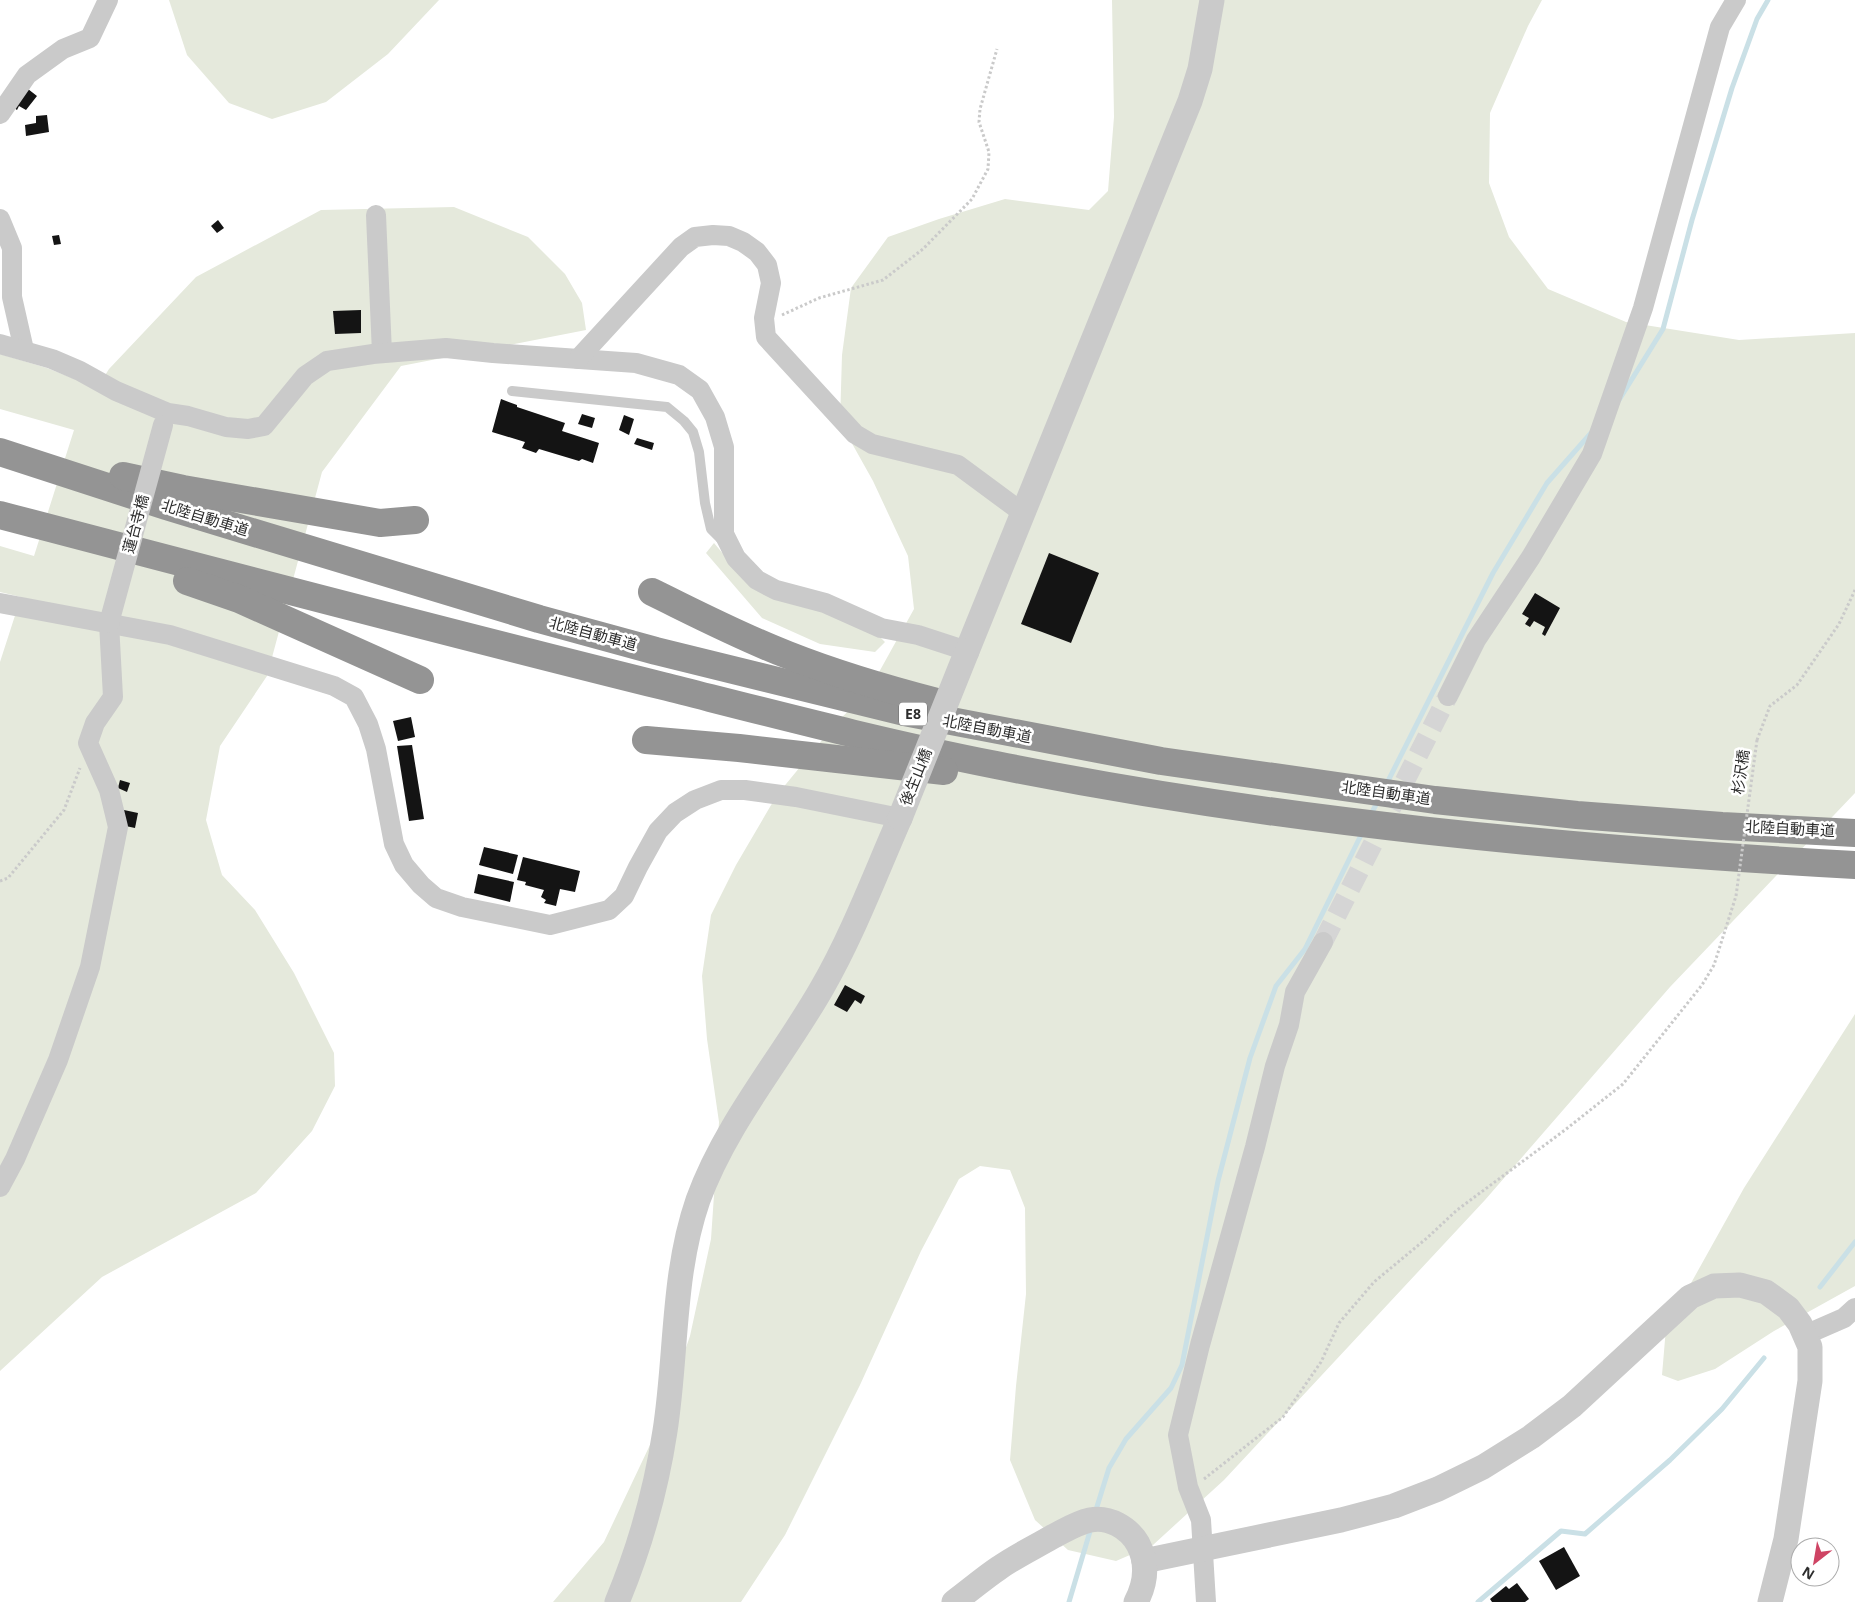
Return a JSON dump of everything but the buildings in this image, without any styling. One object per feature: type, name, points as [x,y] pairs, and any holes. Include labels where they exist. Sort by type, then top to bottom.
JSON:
[{"type":"highway","points":[[0,446],[98,471],[183,489],[380,523],[415,520]]},
{"type":"highway","name":"北陸自動車道","points":[[0,452],[166,506],[420,584],[656,651],[913,714],[1161,761],[1436,800],[1577,815],[1722,826],[1855,833]]},
{"type":"highway","name":"E8","points":[[0,515],[473,639],[853,734],[994,765],[1147,793],[1431,832],[1703,856],[1855,865]]},
{"type":"highway","points":[[0,524],[142,564],[239,599],[420,680]]},
{"type":"highway","points":[[652,592],[722,627],[787,655],[865,682],[990,716],[1292,781]]},
{"type":"highway","points":[[646,740],[739,748],[1147,793]]},
{"type":"street","points":[[0,114],[27,76],[63,49],[90,38],[108,0]]},
{"type":"street","name":"後生山橋","points":[[617,1602],[639,1545],[652,1496],[665,1430],[680,1268],[698,1200],[730,1134],[821,989],[844,947],[900,818],[1190,101],[1200,70],[1212,0]]},
{"type":"street","points":[[1448,696],[1476,640],[1531,557],[1592,454],[1643,308],[1720,27],[1736,0]]},
{"type":"street","points":[[376,216],[382,353]]},
{"type":"street","points":[[0,219],[12,248],[12,297],[24,350]]},
{"type":"street","points":[[578,359],[681,247],[695,237],[729,236],[743,242],[757,252],[767,265],[771,283],[764,318],[766,337],[855,434],[872,444],[958,465],[1023,513]]},
{"type":"street","points":[[0,344],[24,350],[80,370],[165,419],[188,416],[226,427],[248,429],[264,426],[306,376],[327,361],[382,353],[446,348],[636,363],[679,375],[700,390],[715,417],[724,448],[724,534],[736,558],[757,580],[776,590],[825,602],[881,628],[918,635],[967,651]]},
{"type":"street","name":"蓮台寺橋","points":[[88,744],[95,723],[113,697],[109,623],[165,419]]},
{"type":"street","points":[[0,602],[170,635],[334,686],[354,697],[368,724],[376,749],[394,844],[404,865],[421,885],[436,898],[462,907],[550,925],[609,910],[624,896],[658,831],[675,813],[695,800],[722,790],[745,790],[796,797],[900,818]]},
{"type":"street","points":[[0,1187],[15,1159],[58,1060],[90,967],[118,827],[109,790],[88,744]]},
{"type":"street","points":[[1206,1602],[1201,1520],[1188,1487],[1178,1435],[1200,1345],[1255,1147],[1275,1066],[1289,1024],[1295,992],[1323,942]]},
{"type":"street","points":[[1144,1561],[1341,1520],[1394,1506],[1438,1489],[1483,1467],[1531,1437],[1572,1406],[1690,1297],[1714,1286],[1740,1285],[1766,1292],[1788,1308],[1800,1324],[1810,1347],[1810,1381],[1786,1539],[1770,1602]]},
{"type":"street","points":[[1805,1336],[1844,1318],[1855,1308]]},
{"type":"street","points":[[954,1602],[1008,1562],[1076,1524],[1092,1520],[1108,1521],[1121,1526],[1134,1538],[1141,1551],[1144,1561],[1144,1584],[1136,1602]]},
{"type":"lane","points":[[512,391],[667,406],[693,432],[699,452],[705,503],[711,529],[730,548]]},
{"type":"path","points":[[764,318],[784,314],[819,298],[882,280],[923,249],[972,199],[988,169],[989,152],[979,122],[980,109],[997,49]]},
{"type":"path","name":"杉沢橋","points":[[1188,1487],[1200,1482],[1283,1417],[1321,1362],[1339,1323],[1374,1282],[1457,1210],[1565,1130],[1623,1084],[1702,985],[1714,965],[1736,896],[1757,740],[1770,706],[1797,685],[1839,624],[1855,590]]},
{"type":"path","points":[[0,881],[8,878],[64,810],[88,744]]},
{"type":"shaded area","points":[[169,0],[439,0],[388,54],[326,102],[272,119],[229,103],[187,55]]},
{"type":"shaded area","points":[[1112,0],[1542,0],[1528,26],[1490,113],[1489,183],[1509,237],[1548,289],[1626,322],[1739,340],[1855,333],[1855,793],[1670,987],[1485,1200],[1224,1480],[1153,1545],[1116,1561],[1068,1550],[1035,1520],[1010,1460],[1026,1294],[1025,1208],[1010,1170],[980,1166],[959,1179],[921,1251],[860,1385],[785,1535],[741,1602],[553,1602],[604,1542],[658,1428],[690,1336],[711,1239],[719,1122],[707,1039],[702,976],[711,915],[736,865],[777,795],[837,722],[868,692],[914,609],[908,556],[873,481],[840,422],[842,355],[851,288],[888,237],[1005,199],[1089,210],[1108,191],[1114,117]]},
{"type":"shaded area","points":[[454,207],[528,237],[565,274],[582,303],[586,330],[401,366],[322,472],[267,676],[220,746],[206,820],[222,875],[255,910],[294,973],[334,1053],[335,1086],[312,1131],[256,1193],[102,1277],[0,1371],[0,662],[21,597],[0,592],[0,546],[34,556],[74,430],[0,409],[0,354],[47,368],[97,388],[109,369],[196,277],[321,210]]},
{"type":"shaded area","points":[[714,543],[745,580],[876,633],[885,642],[875,652],[820,644],[762,618],[706,553]]},
{"type":"shaded area","points":[[1855,1014],[1855,1286],[1774,1331],[1715,1369],[1678,1381],[1662,1375],[1666,1328],[1744,1188]]},
{"type":"waterway","points":[[1619,400],[1663,329],[1692,220],[1732,88],[1757,19],[1768,0]]},
{"type":"waterway","points":[[1386,785],[1493,573],[1547,483],[1591,433]]},
{"type":"waterway","points":[[1370,816],[1379,799]]},
{"type":"waterway","points":[[1095,1513],[1109,1468],[1126,1439],[1171,1388],[1182,1365],[1218,1181],[1250,1058],[1276,986],[1305,949],[1363,831]]},
{"type":"waterway","points":[[1820,1287],[1855,1242]]},
{"type":"waterway","points":[[1478,1602],[1561,1531],[1585,1534],[1670,1460],[1722,1409],[1764,1358]]},
{"type":"waterway","points":[[1069,1602],[1091,1528]]},
{"type":"tunnel","points":[[1323,942],[1448,696]]}]
